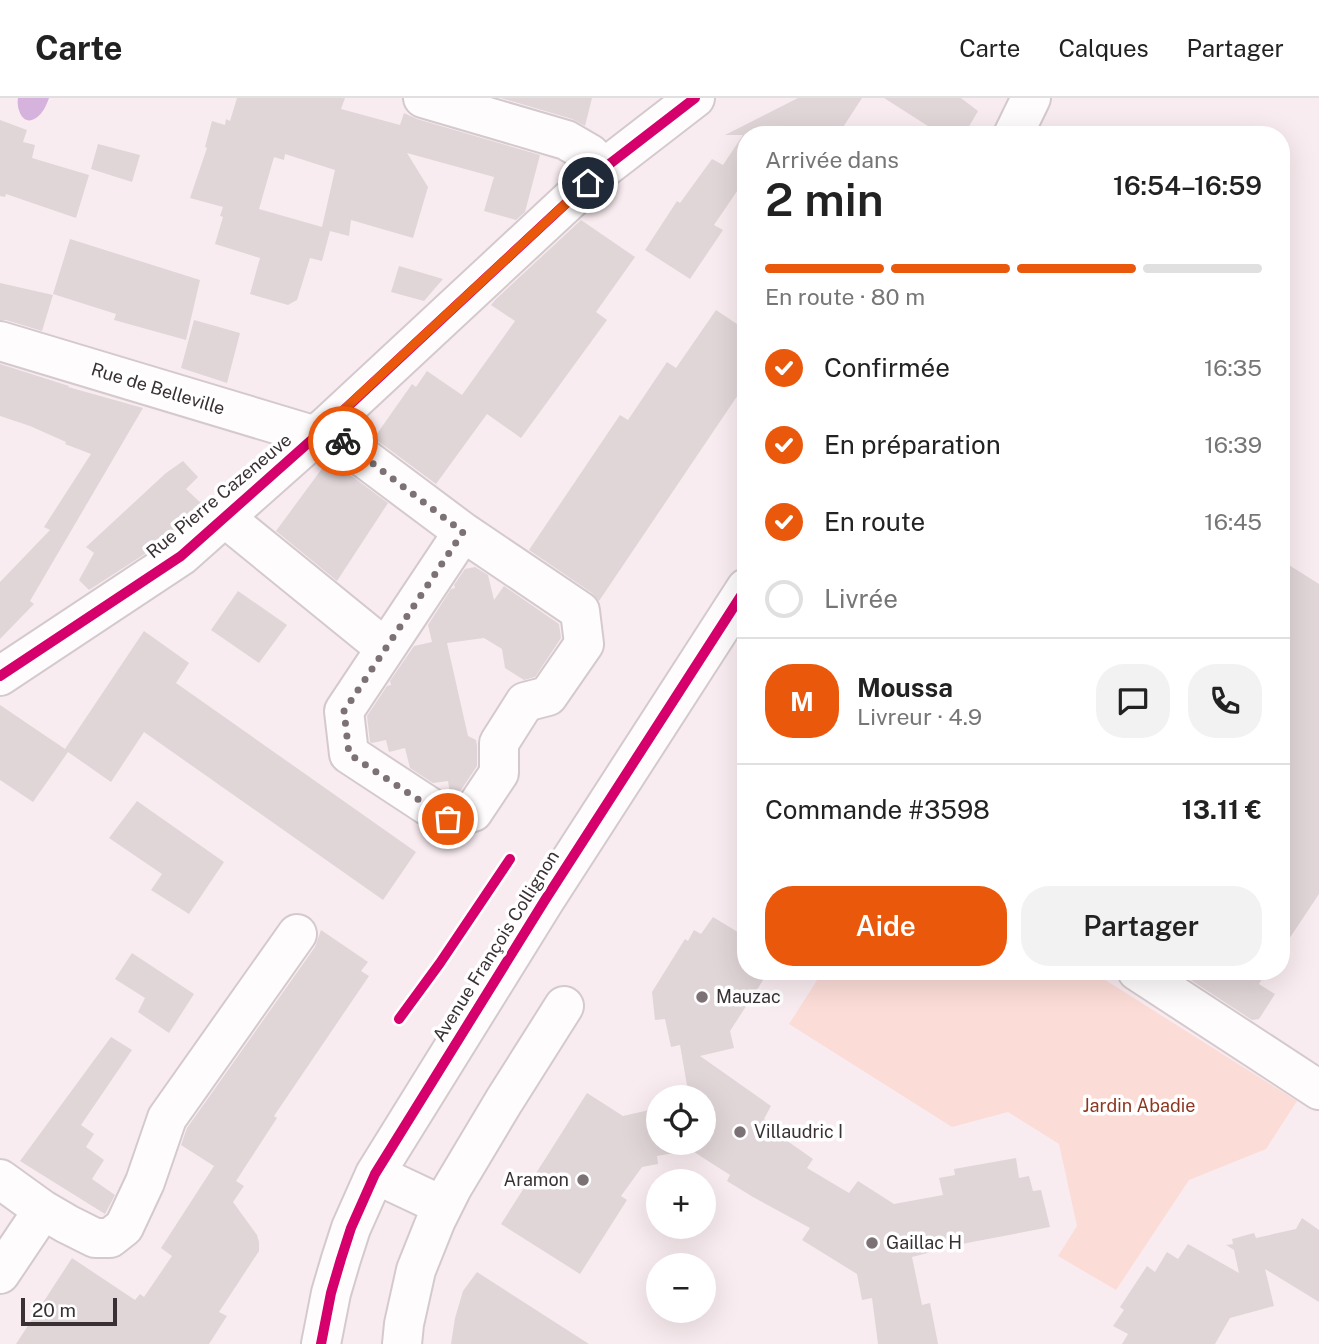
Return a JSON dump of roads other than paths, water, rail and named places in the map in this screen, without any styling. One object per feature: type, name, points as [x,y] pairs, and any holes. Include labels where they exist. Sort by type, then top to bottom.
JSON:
[{"type":"street","points":[[423,98],[566,139],[590,154],[603,169]]},
{"type":"street","name":"Rue Pierre Cazeneuve","points":[[0,676],[181,556],[320,432],[603,169],[695,98]]},
{"type":"street","points":[[1017,126],[1031,98]]},
{"type":"street","name":"Rue de Belleville","points":[[0,341],[320,432]]},
{"type":"street","points":[[320,432],[580,611],[584,644],[548,696],[525,702],[499,743],[499,773],[473,812],[448,819],[349,754],[344,711],[463,532]]},
{"type":"street","points":[[224,517],[385,648]]},
{"type":"street","name":"Avenue François Collignon","points":[[321,1344],[341,1259],[374,1174],[737,602]]},
{"type":"street","points":[[0,1179],[43,1210],[95,1238],[110,1238],[124,1227],[145,1182],[167,1118],[297,933]]},
{"type":"street","points":[[1151,980],[1319,1090]]},
{"type":"street","points":[[402,1344],[415,1270],[443,1206],[504,1101],[564,1006]]},
{"type":"street","points":[[374,1174],[443,1206]]},
{"type":"street","points":[[0,1274],[43,1210]]},
{"type":"place","name":"Mauzac","points":[[702,997]]},
{"type":"place","name":"Villaudric I","points":[[740,1132]]},
{"type":"place","name":"Aramon","points":[[583,1180]]},
{"type":"place","name":"Gaillac H","points":[[872,1243]]},
{"type":"park label","name":"Jardin Abadie","points":[[1139,1106]]}]
